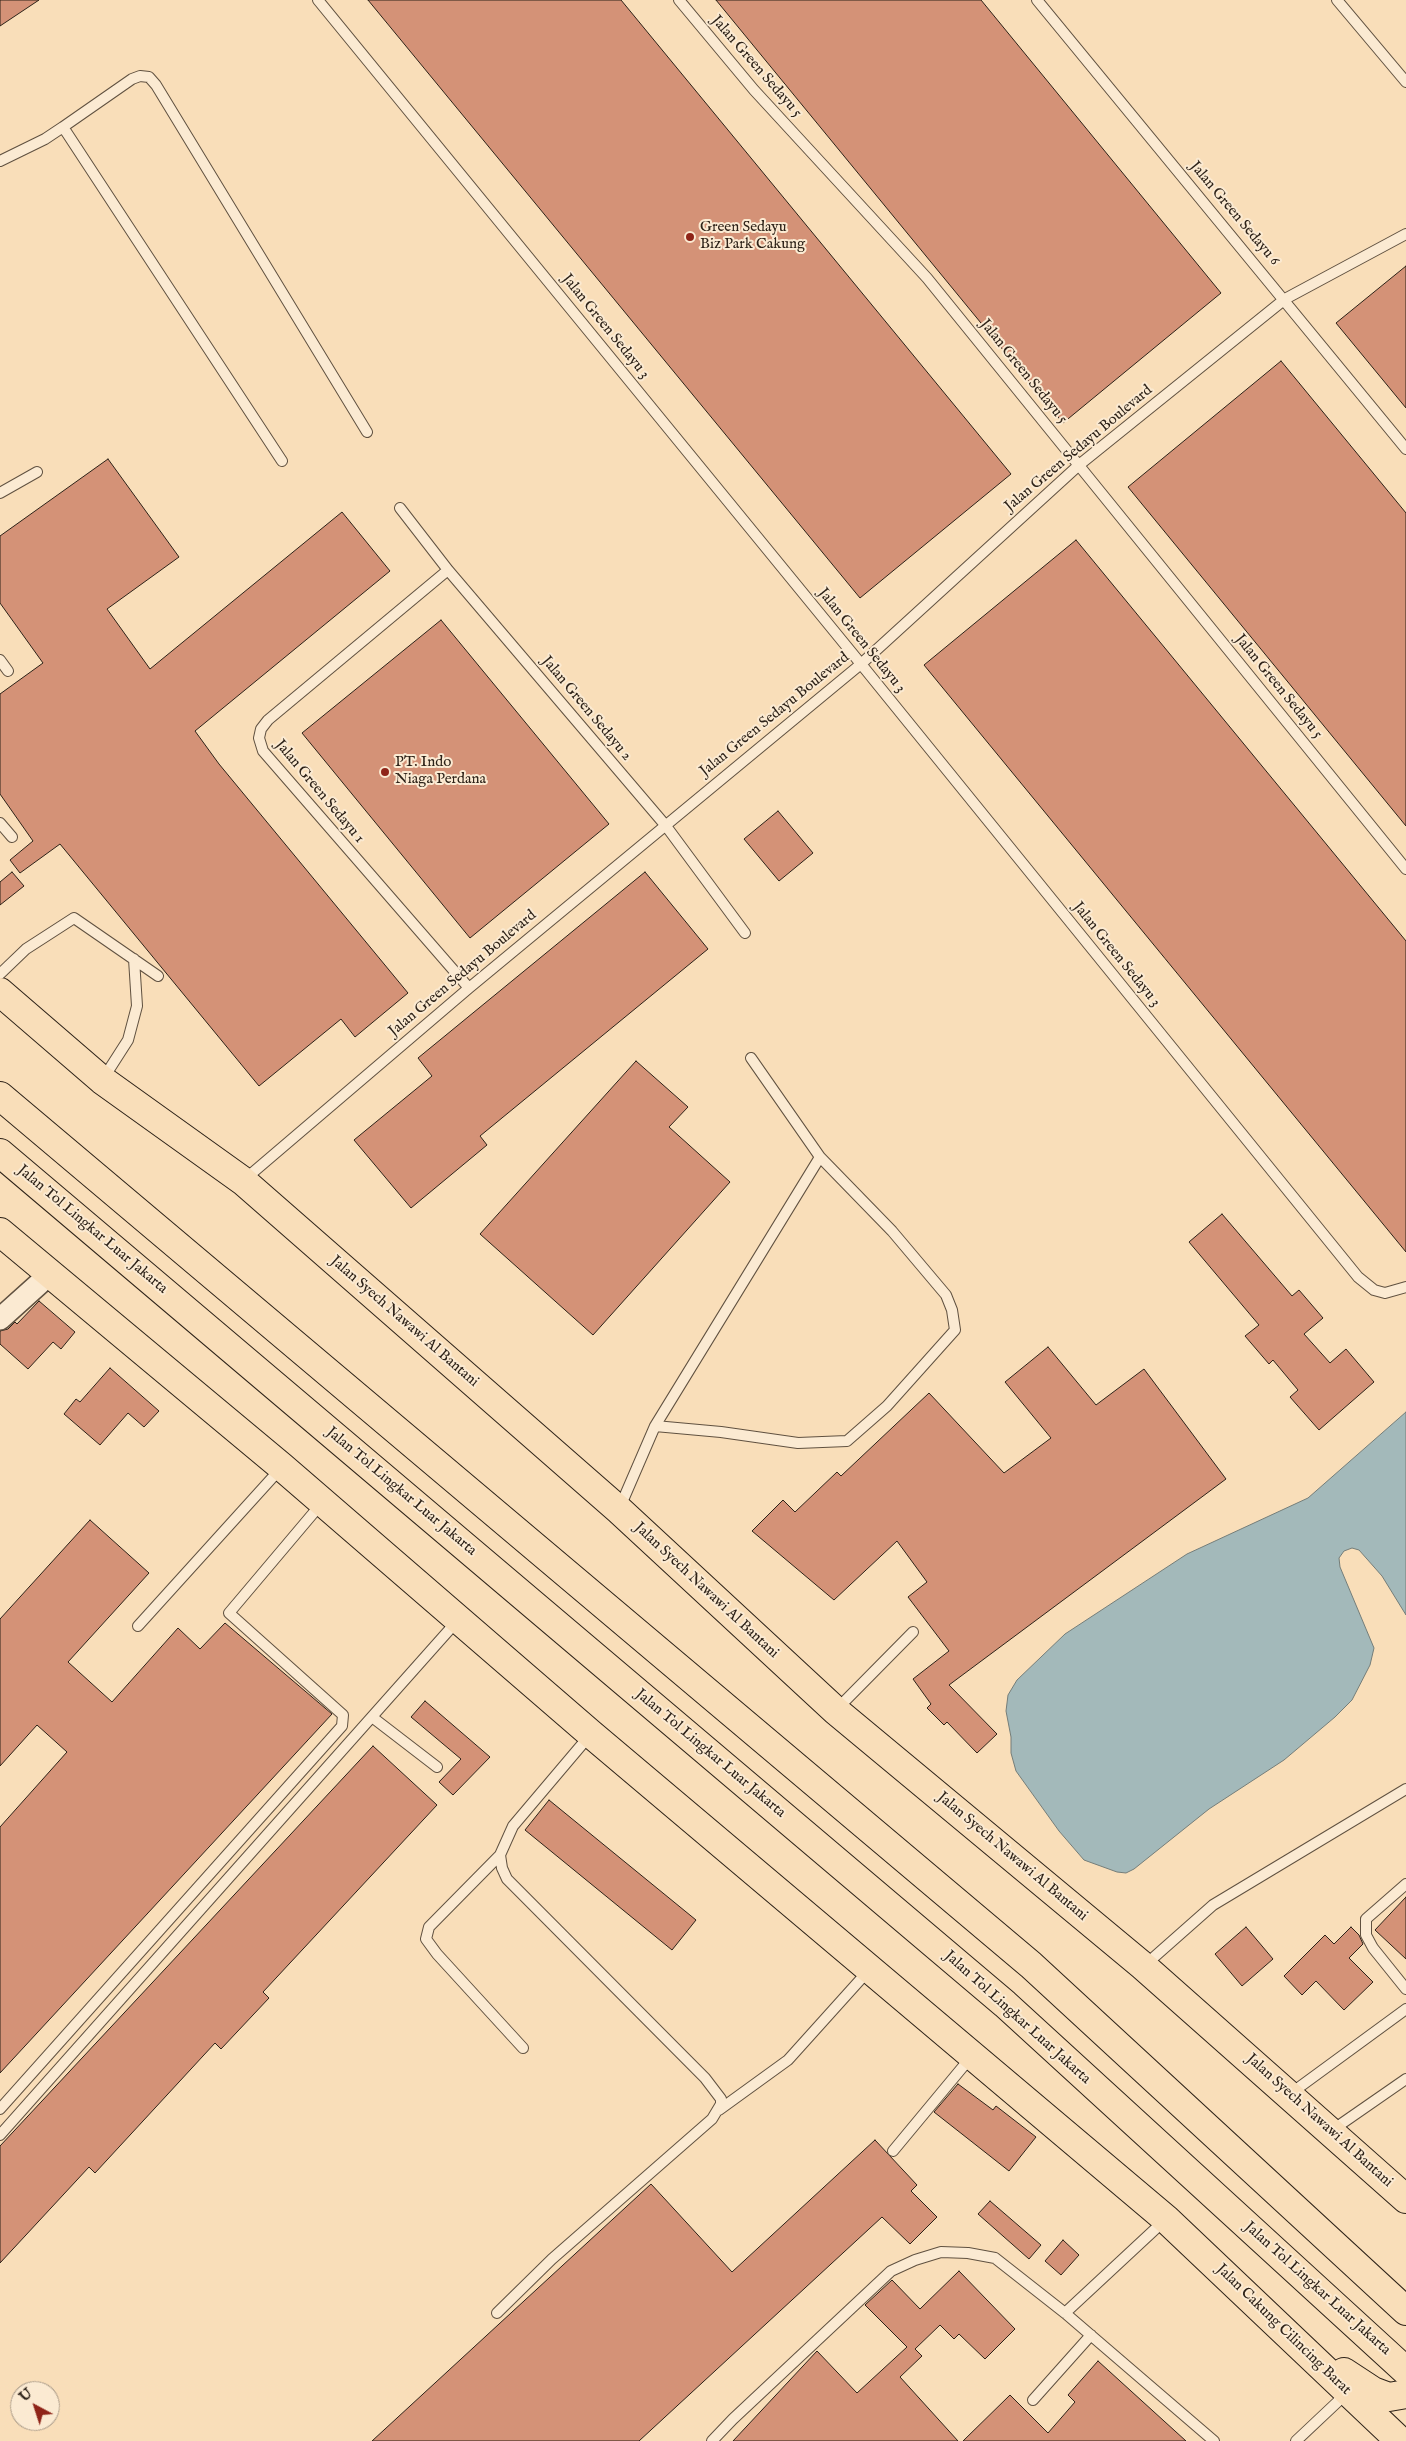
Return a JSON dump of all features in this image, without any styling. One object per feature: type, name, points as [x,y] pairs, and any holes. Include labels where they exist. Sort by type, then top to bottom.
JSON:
[{"type":"highway","name":"Jalan Syech Nawawi Al Bantani","points":[[0,992],[102,1080],[243,1181],[618,1510],[836,1711],[1143,1966],[1405,2199]]},
{"type":"highway","points":[[0,1096],[1031,1965],[1406,2311]]},
{"type":"highway","name":"Jalan Tol Lingkar Luar Jakarta","points":[[0,1153],[1005,2004],[1406,2370]]},
{"type":"highway","points":[[0,1232],[282,1467],[591,1734],[1166,2219]]},
{"type":"highway","name":"Jalan Cakung Cilincing Barat","points":[[1166,2219],[1400,2441]]},
{"type":"highway","points":[[1284,2332],[1373,2391],[1389,2397],[1406,2394]]},
{"type":"street","points":[[0,1319],[50,1274]]},
{"type":"lane","name":"Jalan Green Sedayu 3","points":[[318,0],[862,664],[1358,1277],[1374,1290],[1385,1293],[1406,1287]]},
{"type":"lane","name":"Jalan Green Sedayu 5","points":[[679,0],[754,90],[927,278],[1406,869]]},
{"type":"lane","name":"Jalan Green Sedayu 6","points":[[1037,0],[1285,299],[1406,449]]},
{"type":"lane","points":[[1336,0],[1406,82]]},
{"type":"lane","points":[[0,161],[45,139],[132,79],[140,76],[149,77],[161,93],[367,432]]},
{"type":"lane","points":[[63,127],[282,461]]},
{"type":"lane","name":"Jalan Green Sedayu Boulevard","points":[[243,1181],[469,988],[666,826],[709,788],[862,664],[1079,465],[1285,299],[1406,234]]},
{"type":"lane","points":[[0,492],[37,472]]},
{"type":"lane","name":"Jalan Green Sedayu 2","points":[[400,508],[448,570],[666,826],[745,933]]},
{"type":"lane","name":"Jalan Green Sedayu 1","points":[[448,570],[268,720],[261,729],[258,738],[263,751],[469,988]]},
{"type":"lane","points":[[0,660],[8,671]]},
{"type":"lane","points":[[0,823],[12,837]]},
{"type":"lane","points":[[0,974],[26,949],[74,918],[158,976]]},
{"type":"lane","points":[[102,1080],[128,1040],[137,1006],[134,959]]},
{"type":"lane","points":[[655,1426],[720,1432],[798,1443],[847,1441],[887,1406],[955,1330],[952,1310],[946,1296],[892,1231],[820,1157],[751,1058]]},
{"type":"lane","points":[[618,1510],[655,1426],[820,1157]]},
{"type":"lane","points":[[138,1626],[282,1467]]},
{"type":"lane","points":[[0,2109],[342,1726],[343,1715],[229,1613],[323,1502]]},
{"type":"lane","points":[[0,2135],[459,1619]]},
{"type":"lane","points":[[836,1711],[913,1632]]},
{"type":"lane","points":[[372,1717],[437,1767]]},
{"type":"lane","points":[[523,2048],[437,1954],[426,1939],[429,1927],[500,1855],[504,1841],[517,1820],[591,1734]]},
{"type":"lane","points":[[1143,1966],[1213,1905],[1406,1789]]},
{"type":"lane","points":[[500,1855],[507,1880],[705,2078],[721,2099],[719,2110]]},
{"type":"lane","points":[[1406,1884],[1366,1919],[1366,1934],[1373,1948],[1406,1989]]},
{"type":"lane","points":[[497,2313],[552,2258],[719,2110],[788,2060],[870,1969]]},
{"type":"lane","points":[[1290,2095],[1406,2008]]},
{"type":"lane","points":[[893,2151],[972,2056]]},
{"type":"lane","points":[[1331,2132],[1406,2079]]},
{"type":"lane","points":[[1065,2314],[1166,2219]]},
{"type":"lane","points":[[712,2441],[732,2419],[891,2271],[915,2260],[940,2252],[968,2253],[995,2258],[1065,2314],[1214,2441]]},
{"type":"lane","points":[[1033,2400],[1090,2335]]},
{"type":"lane","points":[[1298,2439],[1348,2392]]},
{"type":"shaded area","points":[[1406,1412],[1406,1615],[1382,1576],[1359,1550],[1352,1548],[1344,1551],[1339,1558],[1340,1567],[1374,1648],[1370,1665],[1352,1700],[1284,1760],[1209,1809],[1134,1869],[1126,1873],[1117,1872],[1084,1860],[1059,1831],[1016,1771],[1011,1753],[1011,1737],[1006,1711],[1008,1695],[1017,1680],[1065,1634],[1187,1554],[1308,1498]]},
{"type":"building","points":[[0,0],[39,0],[0,26]]},
{"type":"building","name":"Green Sedayu Biz Park Cakung","points":[[368,0],[621,0],[1011,474],[860,598]]},
{"type":"building","points":[[716,0],[981,0],[1221,293],[1063,423]]},
{"type":"building","points":[[1406,266],[1406,408],[1336,323]]},
{"type":"building","points":[[1281,361],[1406,513],[1406,826],[1128,487]]},
{"type":"building","points":[[108,459],[179,557],[107,609],[150,669],[342,512],[390,571],[195,731],[219,764],[408,993],[355,1037],[341,1019],[259,1086],[60,844],[20,873],[10,860],[33,841],[0,794],[0,694],[43,663],[0,603],[0,536]]},
{"type":"building","points":[[1076,540],[1406,941],[1406,1252],[924,665]]},
{"type":"building","points":[[441,620],[609,824],[470,938],[302,733]]},
{"type":"building","points":[[778,811],[813,853],[779,881],[744,839]]},
{"type":"building","points":[[12,872],[24,886],[0,905],[0,882]]},
{"type":"building","points":[[645,872],[708,949],[480,1136],[487,1145],[411,1208],[354,1140],[432,1076],[418,1058]]},
{"type":"building","points":[[636,1061],[688,1107],[669,1127],[730,1182],[593,1335],[480,1234]]},
{"type":"building","points":[[1222,1214],[1292,1296],[1299,1290],[1323,1318],[1304,1334],[1330,1363],[1346,1349],[1374,1382],[1319,1430],[1290,1397],[1298,1390],[1273,1360],[1269,1364],[1245,1336],[1259,1325],[1189,1242]]},
{"type":"building","points":[[39,1301],[75,1332],[61,1349],[53,1342],[28,1369],[0,1344],[0,1331],[8,1329],[15,1322],[17,1324]]},
{"type":"building","points":[[1048,1347],[1096,1405],[1144,1369],[1226,1479],[949,1685],[997,1734],[977,1753],[947,1722],[944,1725],[927,1708],[931,1704],[913,1679],[949,1651],[908,1597],[927,1582],[897,1541],[834,1600],[752,1531],[783,1500],[795,1512],[837,1472],[841,1476],[929,1393],[1004,1473],[1051,1438],[1005,1382]]},
{"type":"building","points":[[110,1368],[159,1411],[144,1427],[128,1413],[100,1445],[64,1414],[76,1399],[80,1402]]},
{"type":"building","points":[[90,1520],[149,1573],[68,1662],[112,1702],[178,1628],[200,1649],[225,1623],[332,1714],[0,2073],[0,1827],[67,1752],[37,1725],[0,1766],[0,1619]]},
{"type":"building","points":[[425,1701],[490,1757],[453,1795],[439,1782],[461,1759],[411,1717]]},
{"type":"building","points":[[373,1746],[437,1805],[263,1992],[269,1998],[221,2049],[215,2043],[95,2173],[89,2167],[0,2263],[0,2146]]},
{"type":"building","points":[[549,1800],[696,1920],[672,1950],[525,1830]]},
{"type":"building","points":[[1406,1897],[1406,1959],[1375,1930]]},
{"type":"building","points":[[1246,1927],[1273,1959],[1242,1986],[1215,1954]]},
{"type":"building","points":[[1351,1927],[1359,1935],[1363,1944],[1349,1958],[1373,1982],[1344,2010],[1316,1981],[1302,1995],[1284,1976],[1325,1935],[1334,1944]]},
{"type":"building","points":[[958,2084],[993,2110],[996,2106],[1036,2137],[1009,2171],[934,2112]]},
{"type":"building","points":[[875,2140],[917,2185],[911,2191],[937,2217],[910,2244],[882,2217],[639,2441],[372,2441],[651,2184],[732,2272]]},
{"type":"building","points":[[990,2201],[1041,2245],[1029,2259],[978,2214]]},
{"type":"building","points":[[1063,2240],[1079,2255],[1061,2275],[1045,2261]]},
{"type":"building","points":[[959,2271],[1015,2329],[985,2359],[959,2334],[954,2339],[940,2325],[915,2349],[922,2356],[900,2377],[958,2441],[733,2441],[817,2351],[857,2393],[907,2347],[865,2305],[892,2280],[920,2309]]},
{"type":"building","points":[[1098,2361],[1186,2441],[963,2441],[1010,2395],[1048,2433],[1075,2402],[1068,2395]]},
{"type":"place","name":"Green Sedayu Biz Park Cakung","points":[[690,237]]},
{"type":"place","name":"PT. Indo Niaga Perdana","points":[[385,772]]}]
